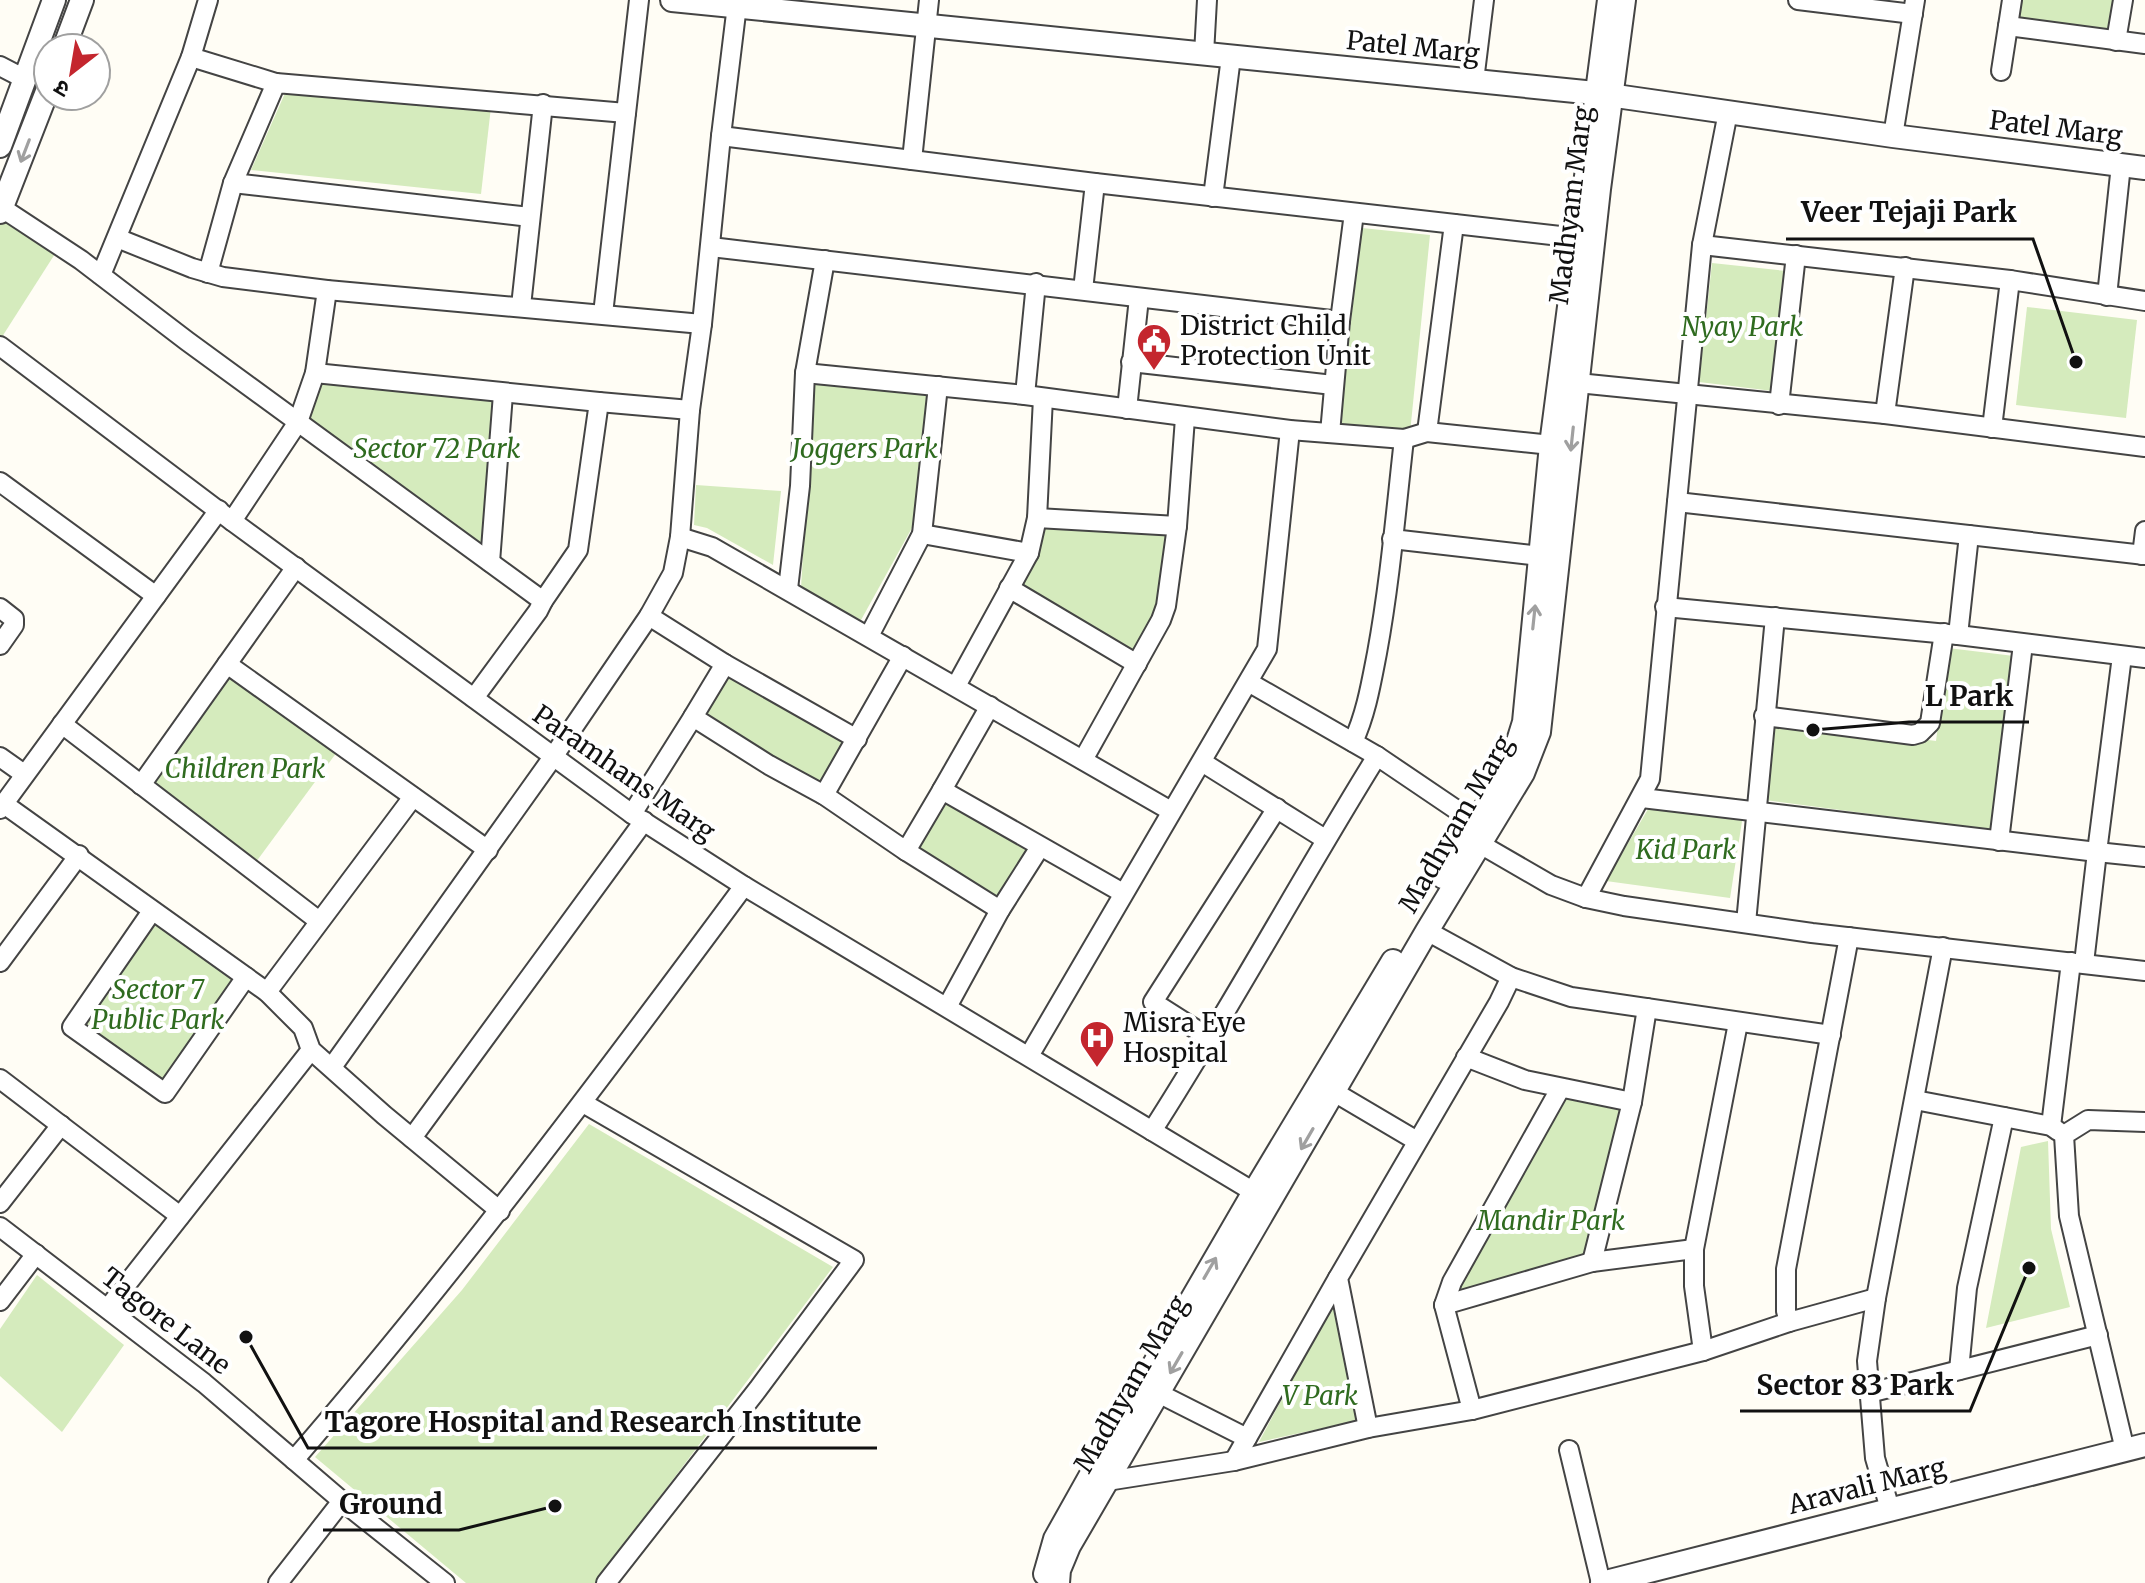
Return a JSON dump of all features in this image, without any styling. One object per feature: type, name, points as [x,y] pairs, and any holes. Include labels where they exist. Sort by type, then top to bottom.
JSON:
[{"type":"street","points":[[0,146],[54,0]]},
{"type":"street","points":[[70,32],[82,0]]},
{"type":"street","points":[[101,275],[191,57],[208,0]]},
{"type":"street","points":[[603,314],[639,0]]},
{"type":"street","name":"Patel Marg","points":[[672,0],[831,8],[927,27],[1604,94],[1893,136],[2145,168]]},
{"type":"street","points":[[912,160],[929,0]]},
{"type":"street","points":[[1204,54],[1207,0]]},
{"type":"street","points":[[1474,81],[1484,0]]},
{"type":"street","name":"Madhyam Marg","points":[[1044,1583],[1046,1564],[1055,1539],[1254,1192],[1475,835],[1523,773],[1539,732],[1599,189],[1609,0]]},
{"type":"street","name":"Madhyam Marg","points":[[1058,1583],[1059,1570],[1069,1546],[1427,931],[1510,767],[1524,722],[1551,445],[1578,238],[1624,0]]},
{"type":"street","points":[[1798,0],[1914,7],[1893,136]]},
{"type":"street","points":[[2001,71],[2012,0]]},
{"type":"street","points":[[2116,41],[2123,0]]},
{"type":"street","points":[[332,1067],[553,757],[649,616],[673,573],[680,537],[690,410],[737,5]]},
{"type":"street","points":[[2008,26],[2145,44]]},
{"type":"street","points":[[191,57],[276,83],[626,113]]},
{"type":"street","points":[[1213,197],[1231,57]]},
{"type":"street","points":[[0,66],[25,79]]},
{"type":"street","points":[[208,273],[233,183],[276,83]]},
{"type":"street","points":[[521,306],[543,104]]},
{"type":"street","points":[[39,112],[1,210],[101,275],[543,601]]},
{"type":"street","points":[[1586,898],[1650,779],[1702,245],[1728,112]]},
{"type":"street","points":[[721,136],[1095,183],[1578,238]]},
{"type":"street","points":[[2107,296],[2121,165]]},
{"type":"street","points":[[233,183],[530,217]]},
{"type":"street","points":[[1083,290],[1095,183]]},
{"type":"street","points":[[1330,433],[1354,213]]},
{"type":"street","points":[[1427,432],[1454,224]]},
{"type":"street","points":[[117,238],[223,277],[327,290],[702,324]]},
{"type":"street","points":[[1702,245],[2010,280],[2145,301]]},
{"type":"street","points":[[711,247],[1340,321]]},
{"type":"street","points":[[1779,405],[1796,255]]},
{"type":"street","points":[[788,589],[800,486],[805,373],[825,260]]},
{"type":"street","points":[[1885,414],[1905,267]]},
{"type":"street","points":[[1992,428],[2010,280]]},
{"type":"street","points":[[956,686],[1029,553],[1037,518],[1034,396],[1036,283]]},
{"type":"street","points":[[327,290],[315,373],[298,422],[226,515],[156,596],[2,807],[79,855],[267,992],[303,1028],[311,1050],[500,1211]]},
{"type":"street","points":[[1127,409],[1139,298]]},
{"type":"street","name":"Paramhans Marg","points":[[0,346],[638,818],[744,886],[1254,1192]]},
{"type":"street","points":[[1131,362],[1333,385]]},
{"type":"street","points":[[315,373],[503,394],[690,410]]},
{"type":"street","points":[[805,373],[1034,396],[1290,430],[1404,439],[1427,432],[1551,445]]},
{"type":"street","points":[[1578,383],[1885,414],[2145,447]]},
{"type":"street","points":[[869,636],[922,534],[938,386]]},
{"type":"street","points":[[490,562],[503,394]]},
{"type":"street","points":[[474,698],[578,550],[599,402]]},
{"type":"street","points":[[1083,760],[1166,606],[1177,526],[1185,418]]},
{"type":"street","points":[[1029,1056],[1171,811],[1250,683],[1267,649],[1290,430]]},
{"type":"street","points":[[1353,742],[1362,723],[1371,688],[1385,611],[1404,439]]},
{"type":"street","points":[[0,482],[156,596]]},
{"type":"street","points":[[1677,502],[2144,555],[2145,531]]},
{"type":"street","points":[[1037,518],[1177,526]]},
{"type":"street","points":[[922,534],[1029,553]]},
{"type":"street","points":[[1764,716],[1913,735],[1920,733],[1930,723],[1951,634],[1969,535]]},
{"type":"street","points":[[680,537],[712,547],[788,589],[1171,811]]},
{"type":"street","points":[[1392,539],[1540,556]]},
{"type":"street","points":[[141,785],[296,567]]},
{"type":"street","points":[[1009,588],[1137,664]]},
{"type":"street","points":[[1665,607],[1951,634],[2145,658]]},
{"type":"street","points":[[0,608],[14,619],[14,625],[0,645]]},
{"type":"street","points":[[649,616],[725,664],[857,739]]},
{"type":"street","points":[[1746,923],[1775,617]]},
{"type":"street","points":[[1999,841],[2023,644]]},
{"type":"street","points":[[824,795],[903,656]]},
{"type":"street","points":[[2122,656],[2097,852],[2077,962],[2058,1130],[2069,1216],[2098,1335],[2135,1447]]},
{"type":"street","points":[[227,664],[488,850]]},
{"type":"street","points":[[412,1138],[638,818],[725,664]]},
{"type":"street","points":[[1250,683],[1377,756],[1475,835],[1551,885],[1586,898],[1849,937],[2145,971]]},
{"type":"street","points":[[906,851],[990,706]]},
{"type":"street","points":[[693,717],[824,795],[1000,910]]},
{"type":"street","points":[[62,724],[319,921]]},
{"type":"street","points":[[1152,1131],[1211,1039],[1325,839],[1377,756]]},
{"type":"street","points":[[0,757],[24,774]]},
{"type":"street","points":[[1202,762],[1325,839]]},
{"type":"street","points":[[942,790],[1123,893]]},
{"type":"street","points":[[267,992],[413,797]]},
{"type":"street","points":[[1642,798],[2145,857]]},
{"type":"street","points":[[1211,1039],[1153,1002],[1277,808]]},
{"type":"street","points":[[947,1007],[1000,910],[1040,847]]},
{"type":"street","points":[[0,962],[79,855]]},
{"type":"street","points":[[294,1460],[500,1211],[744,886]]},
{"type":"street","points":[[152,911],[72,1027],[165,1093],[246,977]]},
{"type":"street","points":[[1427,931],[1511,977],[1571,997],[1831,1035]]},
{"type":"street","points":[[1789,1322],[1786,1269],[1849,937]]},
{"type":"street","points":[[1890,1509],[1875,1458],[1867,1361],[1876,1298],[1943,947]]},
{"type":"street","points":[[1234,1461],[1511,977]]},
{"type":"street","points":[[1592,1262],[1632,1102],[1647,1008]]},
{"type":"street","points":[[1703,1351],[1694,1286],[1694,1249],[1738,1023]]},
{"type":"street","points":[[108,1308],[311,1050]]},
{"type":"street","points":[[1466,1057],[1525,1080],[1632,1102]]},
{"type":"street","points":[[0,1079],[180,1216]]},
{"type":"street","points":[[1472,1410],[1444,1305],[1452,1282],[1560,1089]]},
{"type":"street","points":[[1334,1092],[1417,1141]]},
{"type":"street","points":[[1915,1100],[2058,1130],[2088,1120],[2145,1122]]},
{"type":"street","points":[[583,1103],[854,1260],[606,1583]]},
{"type":"street","points":[[1959,1370],[1967,1288],[2004,1117]]},
{"type":"street","points":[[0,1203],[61,1125]]},
{"type":"street","name":"Tagore Lane","points":[[0,1227],[204,1383],[342,1501],[427,1558],[445,1583]]},
{"type":"street","points":[[1444,1305],[1592,1262],[1694,1249]]},
{"type":"street","points":[[0,1301],[36,1254]]},
{"type":"street","points":[[1338,1278],[1368,1428]]},
{"type":"street","points":[[1107,1481],[1234,1461],[1368,1428],[1472,1410],[1703,1351],[1789,1322],[1876,1298]]},
{"type":"street","points":[[1869,1393],[2098,1335]]},
{"type":"street","points":[[1158,1393],[1247,1438]]},
{"type":"street","name":"Aravali Marg","points":[[1601,1583],[2135,1447]]},
{"type":"street","points":[[1569,1450],[1601,1583]]},
{"type":"street","points":[[278,1583],[342,1501]]},
{"type":"green space","points":[[2020,0],[2113,0],[2107,32],[2017,19]]},
{"type":"green space","points":[[286,91],[491,107],[481,194],[251,170]]},
{"type":"green space","points":[[0,199],[60,246],[0,340]]},
{"type":"green space","points":[[1362,228],[1430,235],[1410,433],[1338,429]]},
{"type":"green space","name":"Nyay Park","points":[[1712,263],[1786,271],[1773,391],[1699,382]]},
{"type":"green space","points":[[2027,307],[2137,320],[2126,418],[2016,405]]},
{"type":"green space","name":"Sector 72 Park","points":[[325,378],[503,394],[490,562],[298,422]]},
{"type":"green space","name":"Joggers Park","points":[[813,383],[927,394],[913,526],[861,620],[801,588]]},
{"type":"green space","points":[[696,485],[781,491],[773,565],[707,528],[694,525]]},
{"type":"green space","points":[[1037,518],[1177,526],[1166,606],[1137,664],[1009,588]]},
{"type":"green space","points":[[1948,648],[2014,656],[1992,830],[1765,800],[1775,720],[1936,741]]},
{"type":"green space","points":[[730,673],[847,743],[821,787],[703,716]]},
{"type":"green space","name":"Children Park","points":[[229,678],[337,752],[256,862],[153,786]]},
{"type":"green space","points":[[944,792],[1036,844],[1000,910],[909,848]]},
{"type":"green space","name":"Kid Park","points":[[1651,804],[1743,815],[1730,898],[1606,881]]},
{"type":"green space","name":"Sector 7 Public Park","points":[[153,920],[240,980],[164,1087],[78,1027]]},
{"type":"green space","name":"Mandir Park","points":[[1560,1089],[1632,1102],[1592,1262],[1444,1305]]},
{"type":"green space","points":[[589,1124],[833,1267],[595,1583],[466,1583],[315,1457],[462,1290]]},
{"type":"green space","points":[[2048,1141],[2051,1229],[2070,1307],[1986,1328],[2021,1147]]},
{"type":"green space","points":[[37,1275],[124,1345],[62,1432],[0,1376],[0,1329]]},
{"type":"green space","name":"V Park","points":[[1335,1299],[1356,1421],[1259,1442]]},
{"type":"place","name":"Veer Tejaji Park","points":[[2076,362]]},
{"type":"place","name":"District Child Protection Unit","points":[[1154,372]]},
{"type":"place","name":"L Park","points":[[1813,730]]},
{"type":"place","name":"Misra Eye Hospital","points":[[1097,1069]]},
{"type":"place","name":"Sector 83 Park","points":[[2029,1268]]},
{"type":"place","name":"Tagore Hospital and Research Institute","points":[[246,1337]]},
{"type":"place","name":"Ground","points":[[555,1506]]}]
